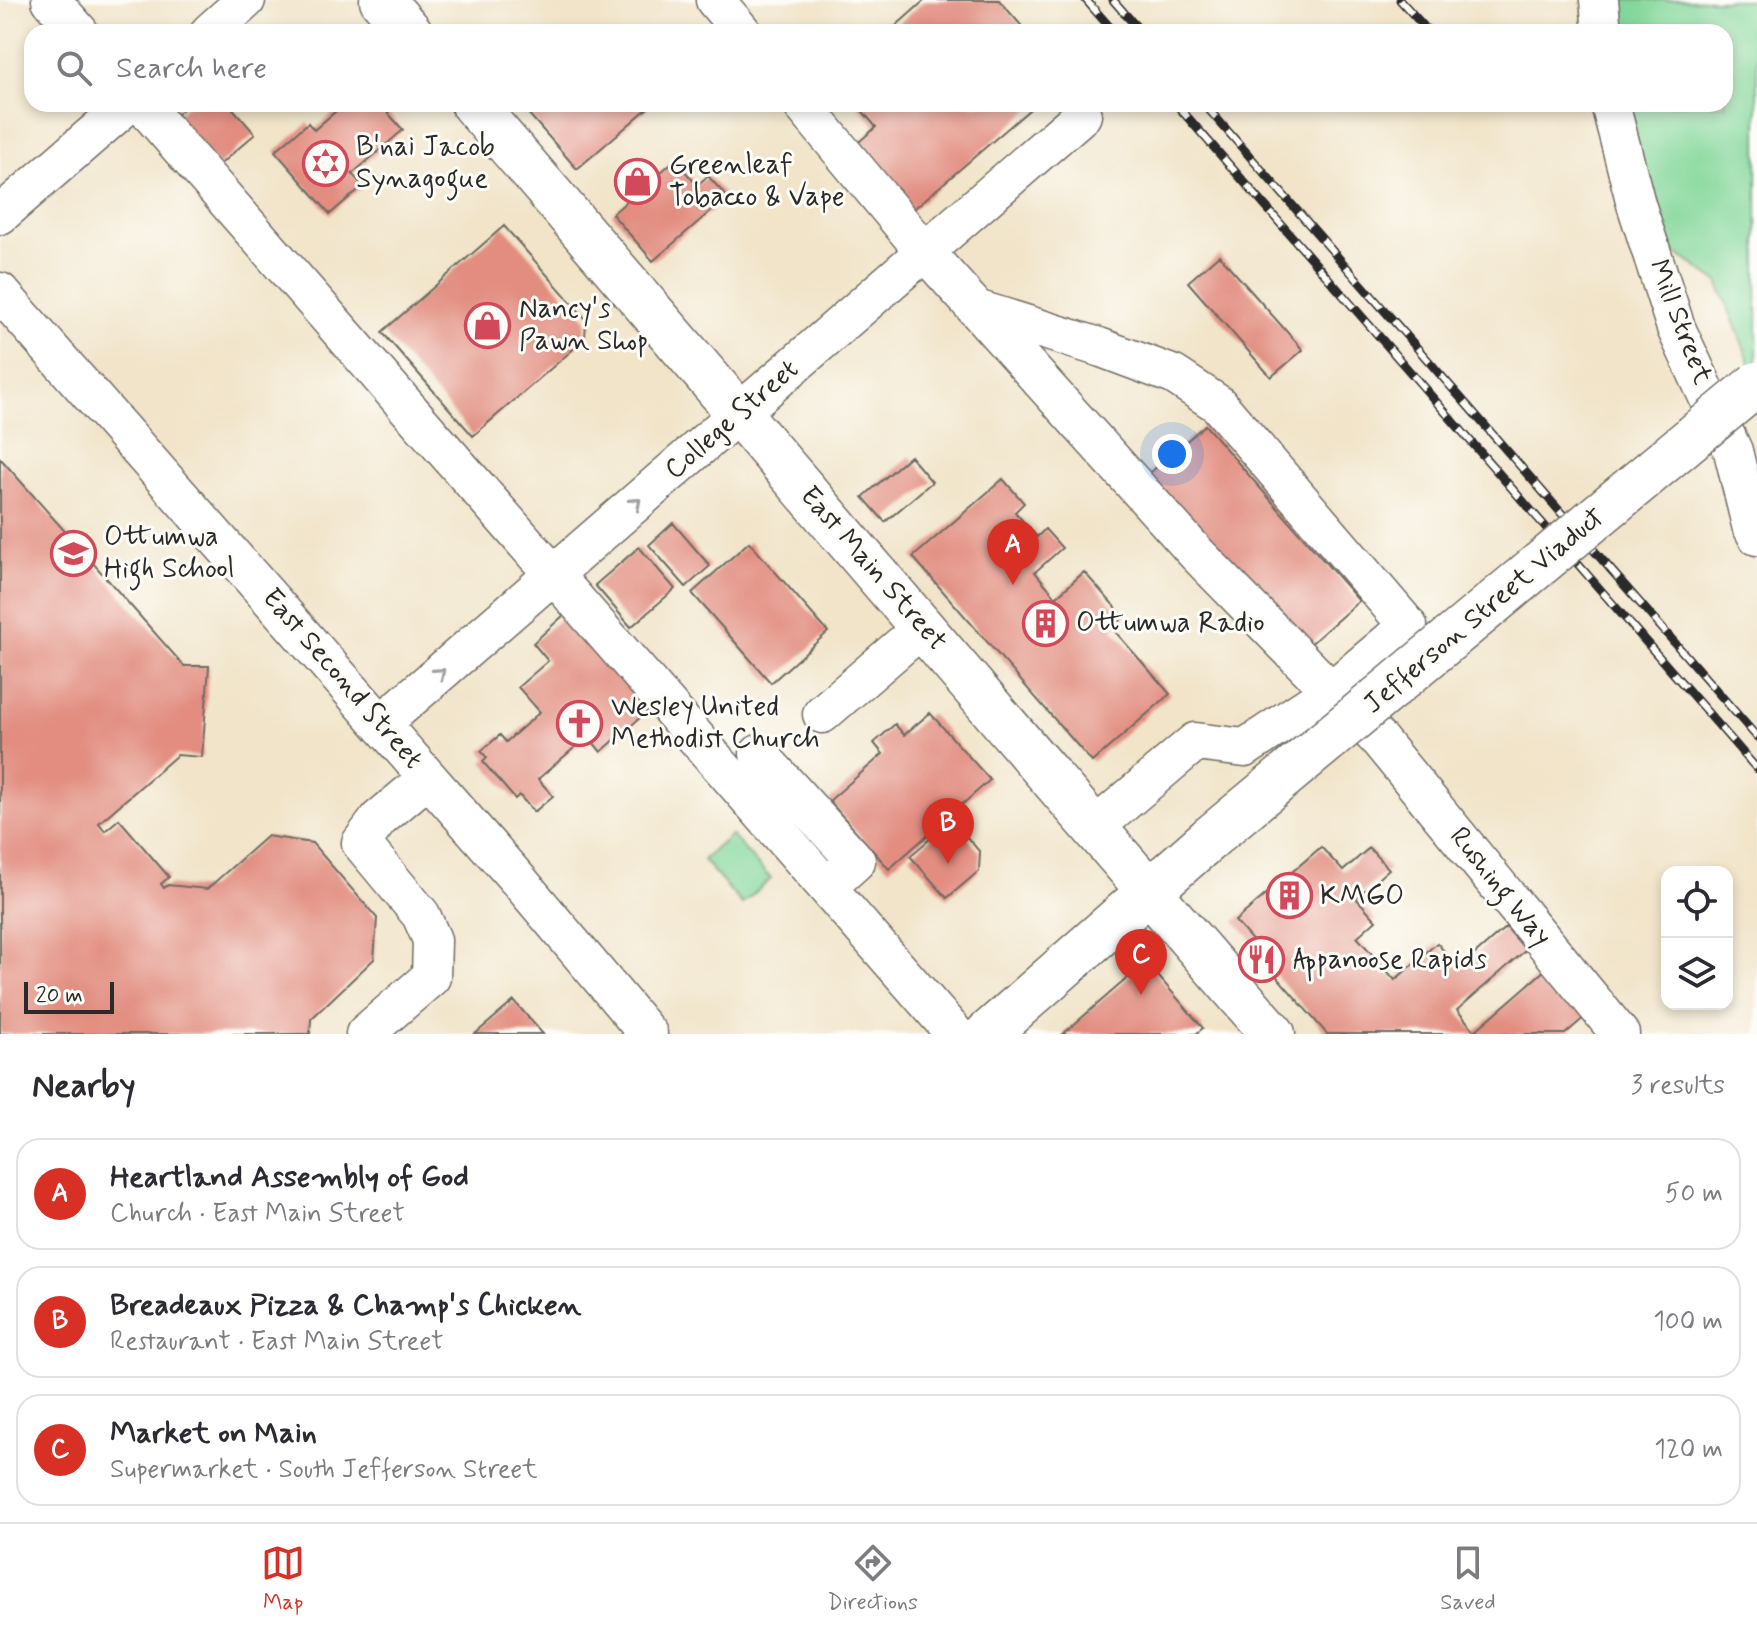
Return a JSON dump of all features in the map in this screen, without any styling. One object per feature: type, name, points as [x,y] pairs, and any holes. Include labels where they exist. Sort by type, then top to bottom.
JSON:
[{"type":"main road","points":[[382,0],[403,24]]},
{"type":"main road","name":"East Main Street","points":[[480,112],[1273,1034]]},
{"type":"main road","name":"Jefferson Street Viaduct","points":[[987,1034],[1211,837],[1757,384]]},
{"type":"street","points":[[51,0],[72,24]]},
{"type":"street","points":[[219,24],[246,0]]},
{"type":"street","points":[[715,0],[735,24]]},
{"type":"street","points":[[1599,0],[1601,24]]},
{"type":"street","points":[[0,215],[119,112]]},
{"type":"street","points":[[149,112],[955,1034]]},
{"type":"street","name":"Rushing Way","points":[[809,112],[925,252],[1197,554],[1379,740],[1620,1034]]},
{"type":"street","name":"Mill Street","points":[[1612,112],[1636,204],[1676,328],[1733,451],[1751,525],[1757,536]]},
{"type":"street","name":"College Street","points":[[381,724],[1082,115]]},
{"type":"street","name":"East Second Street","points":[[0,292],[520,882],[648,1034]]},
{"type":"street","points":[[976,309],[1099,347],[1174,375],[1218,404],[1408,626],[1331,691],[1245,748],[1195,742],[1094,828]]},
{"type":"street","points":[[822,714],[923,627]]},
{"type":"street","points":[[759,754],[856,861],[827,887]]},
{"type":"street","points":[[365,1034],[431,977],[432,940],[421,915],[361,843],[379,819],[428,778]]},
{"type":"green space","points":[[1599,0],[1757,0],[1757,381],[1718,282],[1676,253],[1653,251],[1612,112],[1733,112],[1733,24],[1601,24]]},
{"type":"green space","points":[[731,835],[771,879],[742,904],[703,860]]},
{"type":"building","points":[[925,0],[999,0],[1020,24],[898,24]]},
{"type":"building","points":[[179,112],[236,112],[255,134],[218,166],[174,117]]},
{"type":"building","name":"B'nai Jacob Synagogue","points":[[335,112],[387,112],[403,130],[352,174],[363,186],[330,214],[275,151],[308,123],[314,130]]},
{"type":"building","points":[[527,112],[643,112],[577,169]]},
{"type":"building","points":[[863,112],[1027,112],[909,213],[852,148],[876,127]]},
{"type":"building","points":[[675,160],[697,185],[708,176],[727,197],[653,261],[612,214]]},
{"type":"building","name":"Nancy's Pawn Shop","points":[[504,226],[586,319],[585,339],[473,436],[382,332]]},
{"type":"building","points":[[1219,255],[1303,350],[1271,377],[1188,282]]},
{"type":"building","points":[[1205,425],[1359,601],[1298,655],[1144,478]]},
{"type":"building","points":[[910,456],[932,482],[885,522],[863,497]]},
{"type":"building","name":"Ottumwa High School","points":[[0,458],[184,666],[209,666],[202,757],[177,755],[99,823],[105,831],[119,819],[169,877],[161,884],[164,888],[168,885],[207,889],[267,836],[312,843],[377,918],[374,959],[311,1019],[310,1034],[0,1034]]},
{"type":"building","points":[[1003,479],[1024,503],[1015,512],[1037,537],[1045,529],[1062,548],[1035,572],[1056,597],[1084,572],[1124,617],[1112,628],[1170,694],[1092,762],[913,557]]},
{"type":"building","points":[[673,523],[710,566],[686,587],[649,545]]},
{"type":"building","points":[[749,542],[828,632],[771,683],[692,593]]},
{"type":"building","points":[[639,547],[675,589],[631,627],[595,585]]},
{"type":"building","name":"Wesley United Methodist Church","points":[[565,614],[649,710],[601,752],[588,736],[538,779],[553,796],[534,812],[519,795],[515,799],[483,762],[487,758],[481,751],[500,735],[506,742],[540,712],[518,687],[548,661],[533,643]]},
{"type":"building","points":[[930,713],[990,780],[889,869],[829,801],[883,754],[874,743],[895,724],[904,735]]},
{"type":"building","points":[[952,820],[980,852],[979,871],[947,898],[910,856]]},
{"type":"building","points":[[1321,847],[1343,871],[1369,848],[1389,869],[1356,898],[1376,920],[1357,937],[1395,980],[1437,943],[1459,968],[1506,927],[1526,950],[1457,1010],[1475,1031],[1545,970],[1586,1016],[1565,1034],[1327,1034],[1253,949],[1257,946],[1235,921]]},
{"type":"building","points":[[1146,962],[1203,1028],[1196,1034],[1063,1034]]},
{"type":"building","points":[[514,1001],[543,1034],[475,1034]]},
{"type":"railway","points":[[1086,0],[1107,24]]},
{"type":"railway","points":[[1113,0],[1134,24]]},
{"type":"railway","points":[[1400,0],[1422,24]]},
{"type":"railway","points":[[1183,112],[1757,769]]},
{"type":"railway","points":[[1211,112],[1757,737]]},
{"type":"place","name":"B'nai Jacob Synagogue","points":[[325,163]]},
{"type":"place","name":"Greenleaf Tobacco & Vape","points":[[638,181]]},
{"type":"place","name":"Nancy's Pawn Shop","points":[[488,325]]},
{"type":"place","name":"Ottumwa High School","points":[[73,553]]},
{"type":"place","name":"Heartland Assembly of God","points":[[1013,585]]},
{"type":"place","name":"Ottumwa Radio","points":[[1045,623]]},
{"type":"place","name":"Wesley United Methodist Church","points":[[580,723]]},
{"type":"place","name":"Breadeaux Pizza & Champ's Chicken","points":[[948,864]]},
{"type":"place","name":"KMGO","points":[[1289,896]]},
{"type":"place","name":"Appanoose Rapids","points":[[1262,960]]},
{"type":"place","name":"Market on Main","points":[[1141,995]]}]
